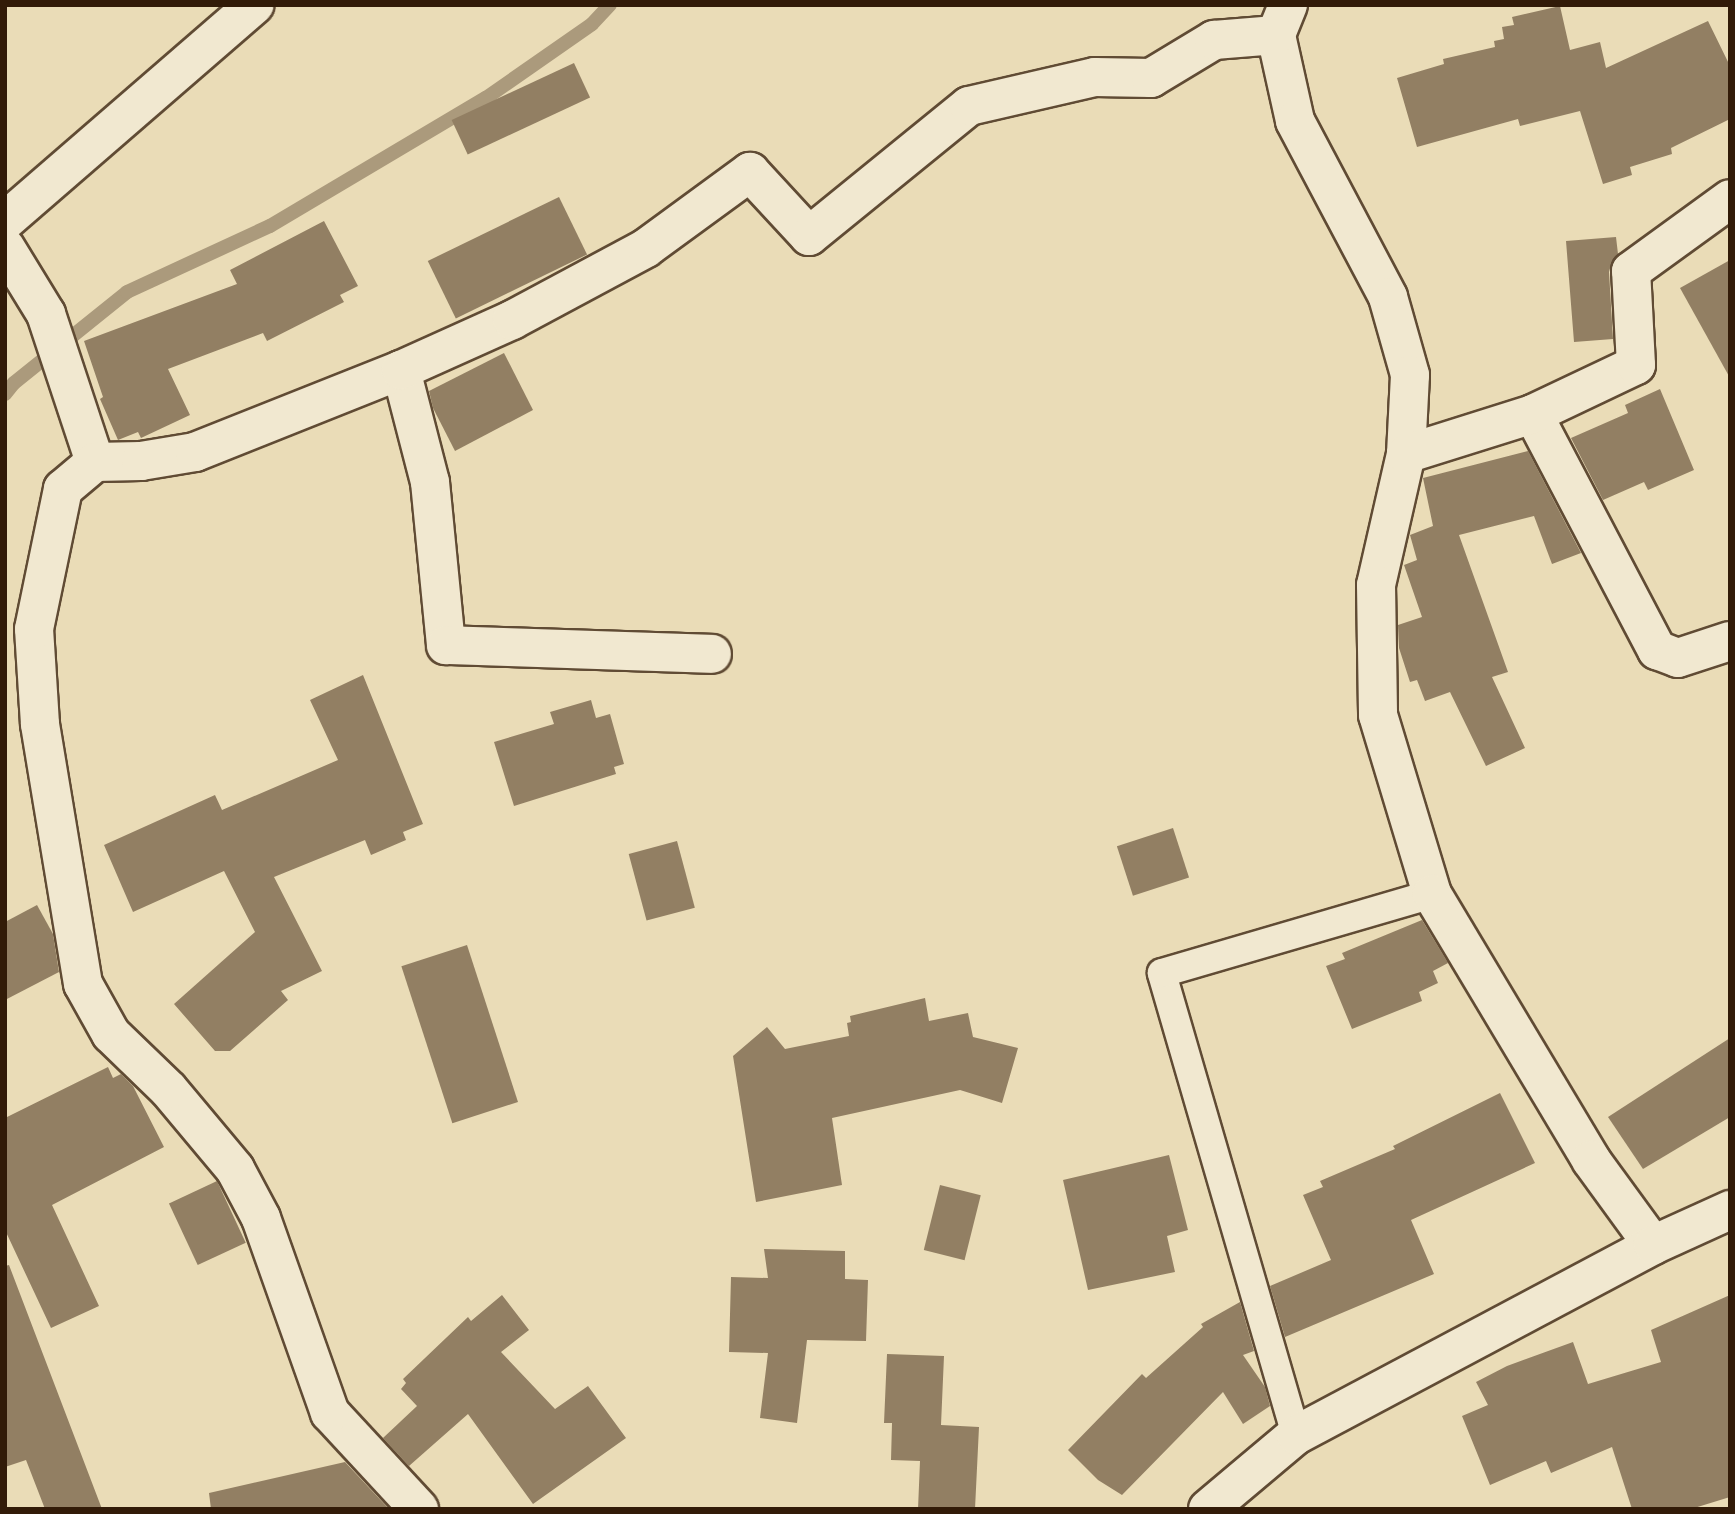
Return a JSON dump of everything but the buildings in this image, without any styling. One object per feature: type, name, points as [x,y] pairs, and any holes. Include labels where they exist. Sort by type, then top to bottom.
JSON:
[{"type":"street","points":[[5,221],[254,5]]},
{"type":"street","points":[[419,1509],[330,1413],[261,1218],[235,1169],[168,1089],[111,1034],[83,984],[40,724],[34,629],[63,489],[94,462],[141,461],[195,452],[401,370],[512,320],[646,248],[750,172],[809,236],[970,106],[1095,77],[1151,78],[1214,40],[1282,20],[1295,121],[1388,297],[1410,375],[1406,454],[1376,586],[1378,715],[1432,894],[1591,1160],[1653,1245]]},
{"type":"street","points":[[1406,454],[1533,414],[1636,365],[1631,271],[1730,199]]},
{"type":"street","points":[[5,247],[46,314],[94,462]]},
{"type":"street","points":[[401,370],[430,482],[446,645],[712,654]]},
{"type":"street","points":[[1533,414],[1657,650],[1678,658],[1730,641]]},
{"type":"street","points":[[1208,1509],[1296,1435],[1653,1245],[1730,1210]]},
{"type":"lane","points":[[1296,1435],[1162,973],[1432,894]]},
{"type":"waterway","points":[[5,394],[14,383],[127,292],[270,226],[486,98],[592,24],[610,5]]}]
